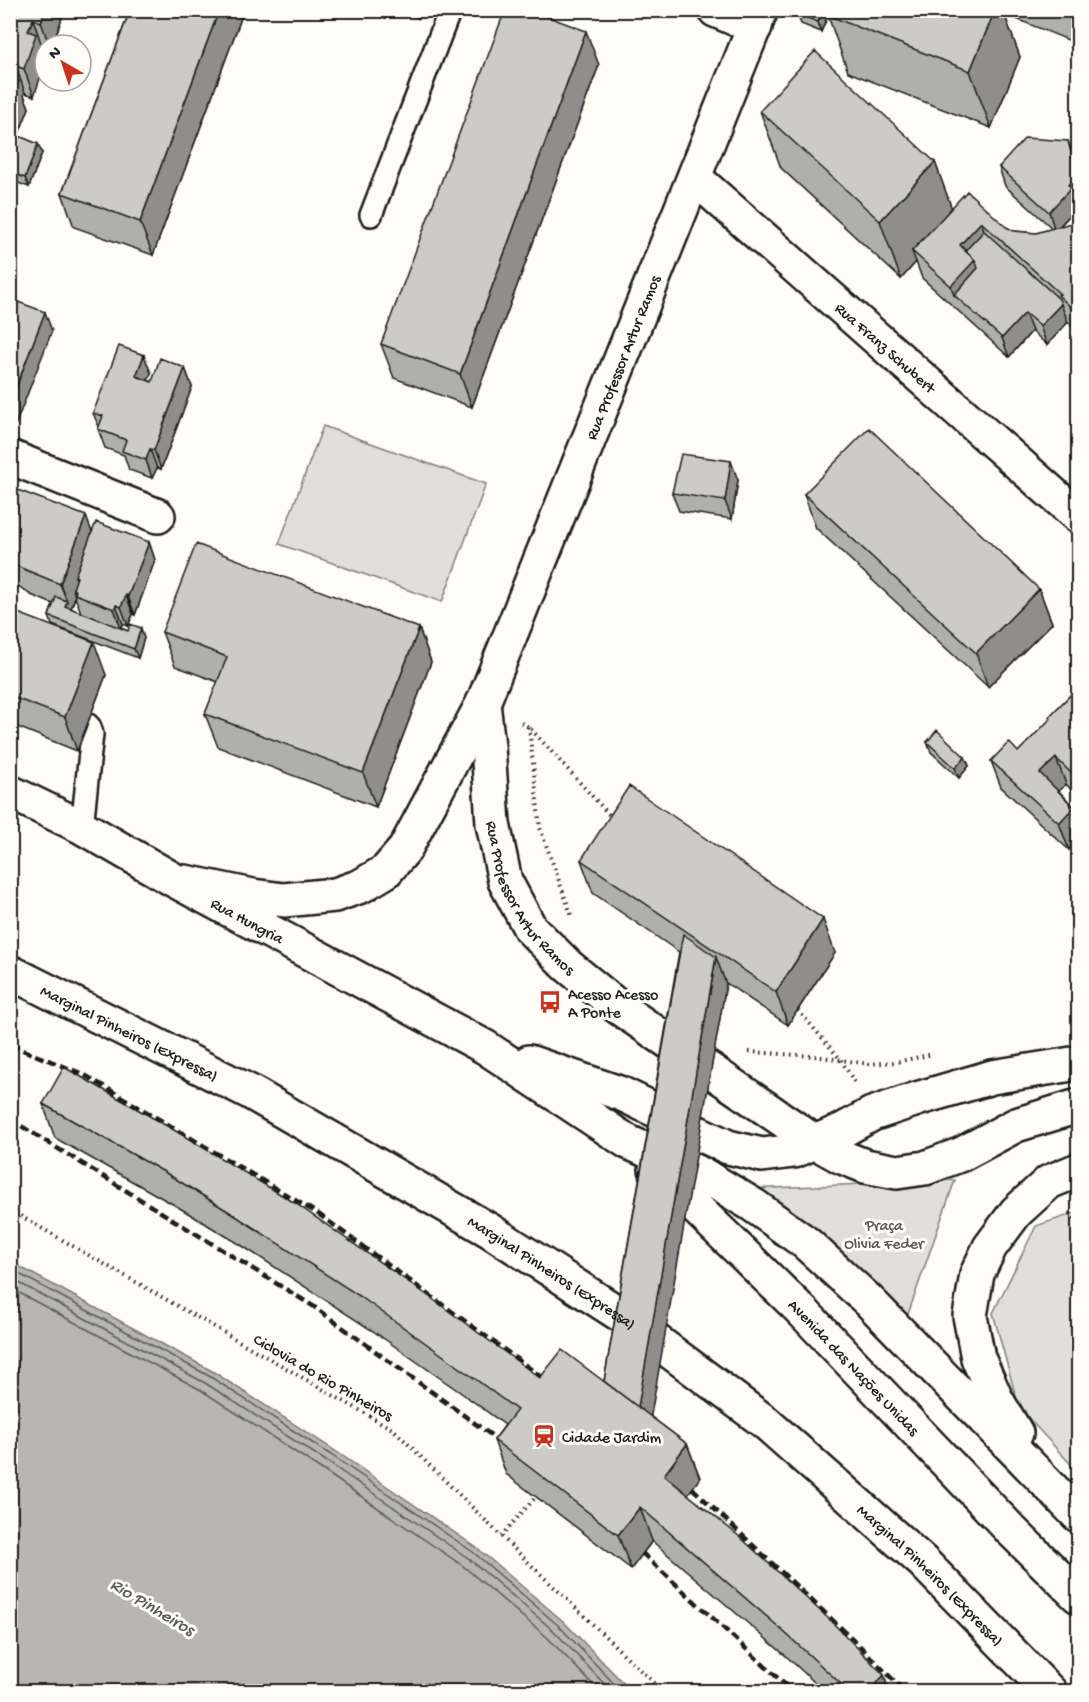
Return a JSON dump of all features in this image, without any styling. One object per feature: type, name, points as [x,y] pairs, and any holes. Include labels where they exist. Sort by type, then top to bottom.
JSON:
[{"type":"main road","points":[[715,10],[758,19]]},
{"type":"main road","name":"Rua Professor Artur Ramos","points":[[174,880],[284,900],[335,896],[362,886],[386,871],[405,849],[483,703],[758,19]]},
{"type":"main road","name":"Rua Franz Schubert","points":[[695,178],[1078,516]]},
{"type":"main road","points":[[10,457],[158,516]]},
{"type":"main road","name":"Rua Professor Artur Ramos","points":[[483,703],[489,746],[493,824],[505,881],[530,928],[568,966],[618,1006],[814,1142],[865,1166],[897,1172],[925,1168],[962,1154],[1016,1125],[1078,1106]]},
{"type":"main road","name":"Rua Hungria","points":[[10,792],[82,827],[174,880],[485,1047]]},
{"type":"main road","name":"Marginal Pinheiros (Expressa)","points":[[10,972],[250,1092],[489,1230],[624,1317],[765,1422],[923,1563],[1050,1692]]},
{"type":"main road","points":[[485,1047],[622,1094],[728,1147],[762,1155],[794,1151],[843,1130],[872,1114],[992,1077],[1078,1063]]},
{"type":"main road","name":"Avenida das Nações Unidas","points":[[485,1047],[628,1142],[705,1176],[753,1205],[806,1243],[869,1301],[1078,1515]]},
{"type":"main road","name":"Avenida das Nações Unidas","points":[[628,1142],[803,1312],[1012,1531],[1078,1596]]},
{"type":"main road","points":[[1046,1480],[996,1399],[978,1358],[970,1316],[976,1274],[990,1247],[1016,1212],[1049,1182],[1078,1170]]},
{"type":"lane","points":[[371,214],[450,10]]},
{"type":"lane","points":[[82,827],[92,734],[87,724]]},
{"type":"path","points":[[576,928],[540,828],[529,727],[614,821]]},
{"type":"path","points":[[740,1051],[814,1056],[869,1064],[896,1062],[934,1053]]},
{"type":"path","name":"Ciclovia do Rio Pinheiros","points":[[10,1210],[394,1430],[663,1692]]},
{"type":"path","points":[[501,1536],[536,1497]]},
{"type":"green space","points":[[323,426],[486,484],[442,602],[279,544]]},
{"type":"green space","name":"Praça Olivia Feder","points":[[955,1180],[907,1317],[750,1189]]},
{"type":"green space","points":[[1078,1212],[1078,1472],[1019,1408],[993,1313],[1036,1226]]},
{"type":"water","name":"Rio Pinheiros","points":[[11,1262],[212,1371],[334,1450],[477,1548],[563,1621],[631,1691],[11,1691]]},
{"type":"building","points":[[10,10],[45,10],[41,22],[33,19],[28,31],[33,33],[33,43],[24,69],[16,66],[10,78]]},
{"type":"building","points":[[130,10],[219,10],[140,222],[62,193]]},
{"type":"building","points":[[505,10],[530,10],[586,31],[460,374],[381,344]]},
{"type":"building","points":[[799,10],[823,10],[818,22],[797,14]]},
{"type":"building","points":[[829,10],[995,10],[970,71],[827,15]]},
{"type":"building","points":[[815,51],[935,162],[880,221],[760,111]]},
{"type":"building","points":[[10,78],[19,81],[10,103]]},
{"type":"building","points":[[12,133],[38,144],[25,178],[10,172],[10,136]]},
{"type":"building","points":[[1025,138],[1068,141],[1077,175],[1068,185],[1071,188],[1049,212],[999,167]]},
{"type":"building","points":[[967,191],[1006,227],[1014,231],[1036,233],[1078,221],[1078,314],[1058,295],[1060,294],[981,222],[960,245],[975,260],[951,286],[912,251]]},
{"type":"building","points":[[984,231],[1059,299],[1061,304],[1040,326],[1025,313],[1002,338],[954,295],[978,268],[975,260],[965,251]]},
{"type":"building","points":[[10,299],[45,312],[10,403]]},
{"type":"building","points":[[119,346],[144,355],[136,376],[152,382],[160,358],[185,368],[154,450],[150,449],[146,460],[122,451],[126,440],[98,429],[103,416],[93,413]]},
{"type":"building","points":[[869,428],[1039,589],[976,653],[804,494]]},
{"type":"building","points":[[681,454],[731,461],[725,501],[672,493]]},
{"type":"building","points":[[10,487],[86,516],[60,584],[21,568],[10,560]]},
{"type":"building","points":[[96,522],[149,542],[128,596],[126,595],[121,607],[116,605],[114,609],[75,594],[76,591],[73,589],[77,577],[75,576]]},
{"type":"building","points":[[196,544],[419,628],[363,773],[205,714],[227,657],[162,632]]},
{"type":"building","points":[[56,597],[67,601],[65,606],[128,631],[130,624],[141,628],[134,649],[49,616]]},
{"type":"building","points":[[10,610],[94,642],[65,717],[10,696]]},
{"type":"building","points":[[1078,687],[1078,780],[1056,758],[1040,773],[1074,807],[1059,823],[991,761],[1009,742],[1018,752]]},
{"type":"building","points":[[937,730],[965,757],[955,768],[927,742]]},
{"type":"building","points":[[629,786],[823,919],[776,992],[581,860]]},
{"type":"building","points":[[683,934],[716,957],[638,1407],[604,1381]]},
{"type":"building","points":[[64,1067],[295,1203],[427,1295],[540,1378],[562,1350],[687,1444],[664,1475],[740,1537],[829,1619],[884,1675],[869,1692],[850,1692],[640,1507],[618,1535],[494,1440],[517,1410],[361,1297],[231,1213],[166,1173],[43,1104]]},
{"type":"railway","points":[[10,1045],[83,1074],[317,1213],[554,1386]]},
{"type":"railway","points":[[10,1119],[313,1306],[509,1448]]},
{"type":"railway","points":[[692,1488],[857,1643],[905,1692]]},
{"type":"railway","points":[[642,1553],[793,1692]]},
{"type":"place","name":"Acesso Acesso A Ponte","points":[[550,1002]]},
{"type":"place","name":"Cidade Jardim","points":[[544,1436]]}]
